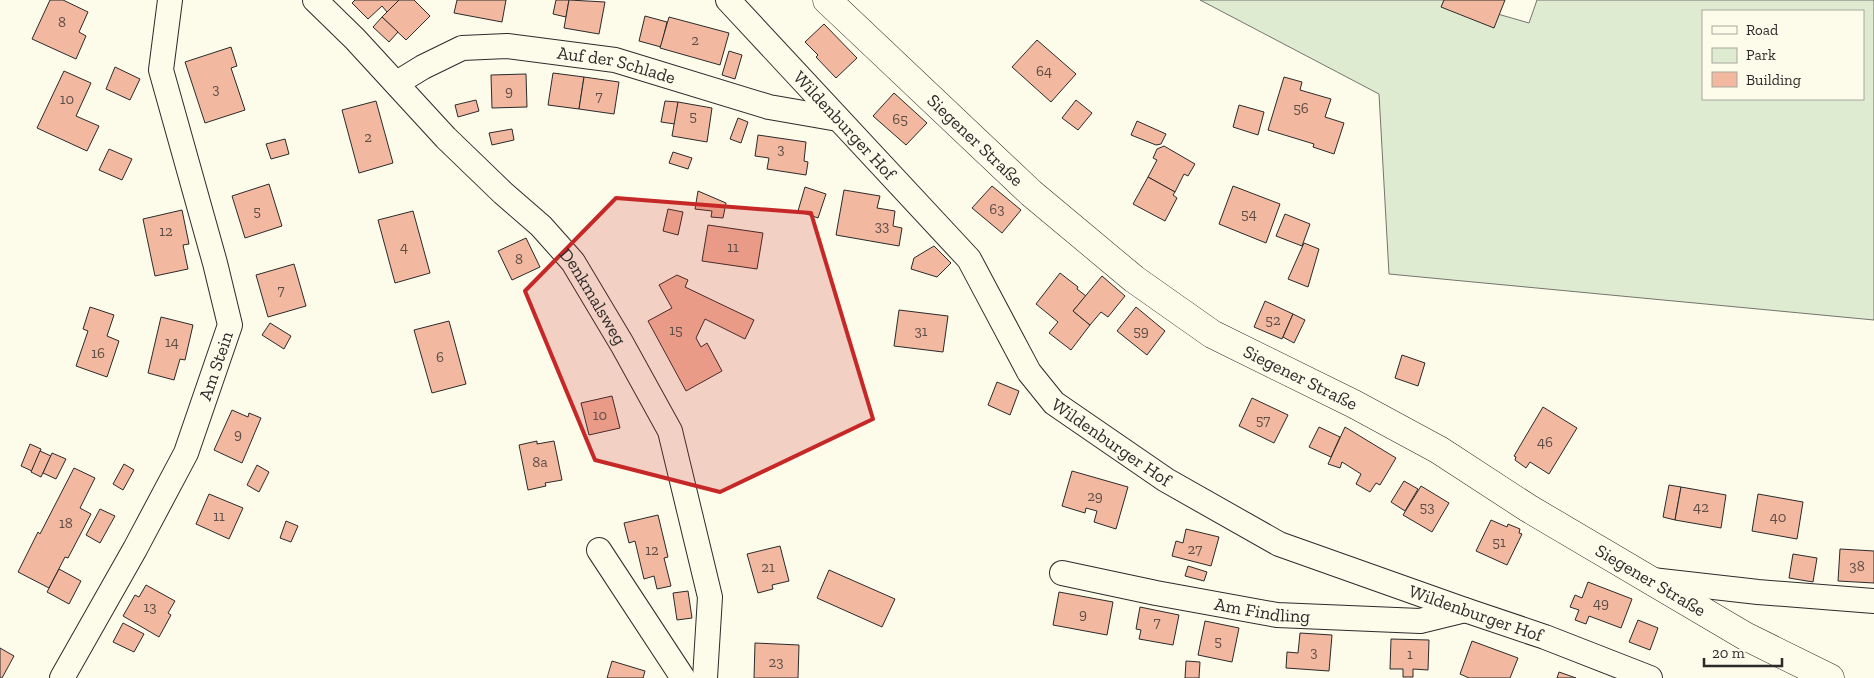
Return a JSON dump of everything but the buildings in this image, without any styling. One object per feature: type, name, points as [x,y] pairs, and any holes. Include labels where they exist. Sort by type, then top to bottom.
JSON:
[{"type":"main road","name":"Siegener Straße","points":[[827,0],[1031,193],[1134,279],[1212,334],[1354,404],[1439,450],[1528,508],[1745,636],[1830,678]]},
{"type":"street","name":"Am Stein","points":[[62,678],[135,549],[186,453],[230,326],[161,70],[170,0]]},
{"type":"street","name":"Denkmalsweg","points":[[315,0],[397,83],[446,138],[541,226],[573,262],[622,344],[670,431],[710,597],[705,678]]},
{"type":"street","name":"Wildenburger Hof","points":[[728,0],[969,259],[1029,372],[1054,403],[1166,480],[1279,544],[1465,610],[1545,636],[1650,678]]},
{"type":"street","name":"Auf der Schlade","points":[[397,83],[423,67],[462,48],[507,46],[615,60],[770,108],[838,119]]},
{"type":"street","points":[[599,550],[683,678]]},
{"type":"street","name":"Am Findling","points":[[1062,573],[1277,615],[1420,621],[1465,610]]},
{"type":"street","points":[[1651,580],[1758,592],[1874,601]]},
{"type":"highlighted area","points":[[616,198],[811,213],[873,419],[720,492],[595,460],[525,291]]},
{"type":"green space","points":[[1200,0],[1449,0],[1529,23],[1537,0],[1874,0],[1874,320],[1389,274],[1379,94]]}]
